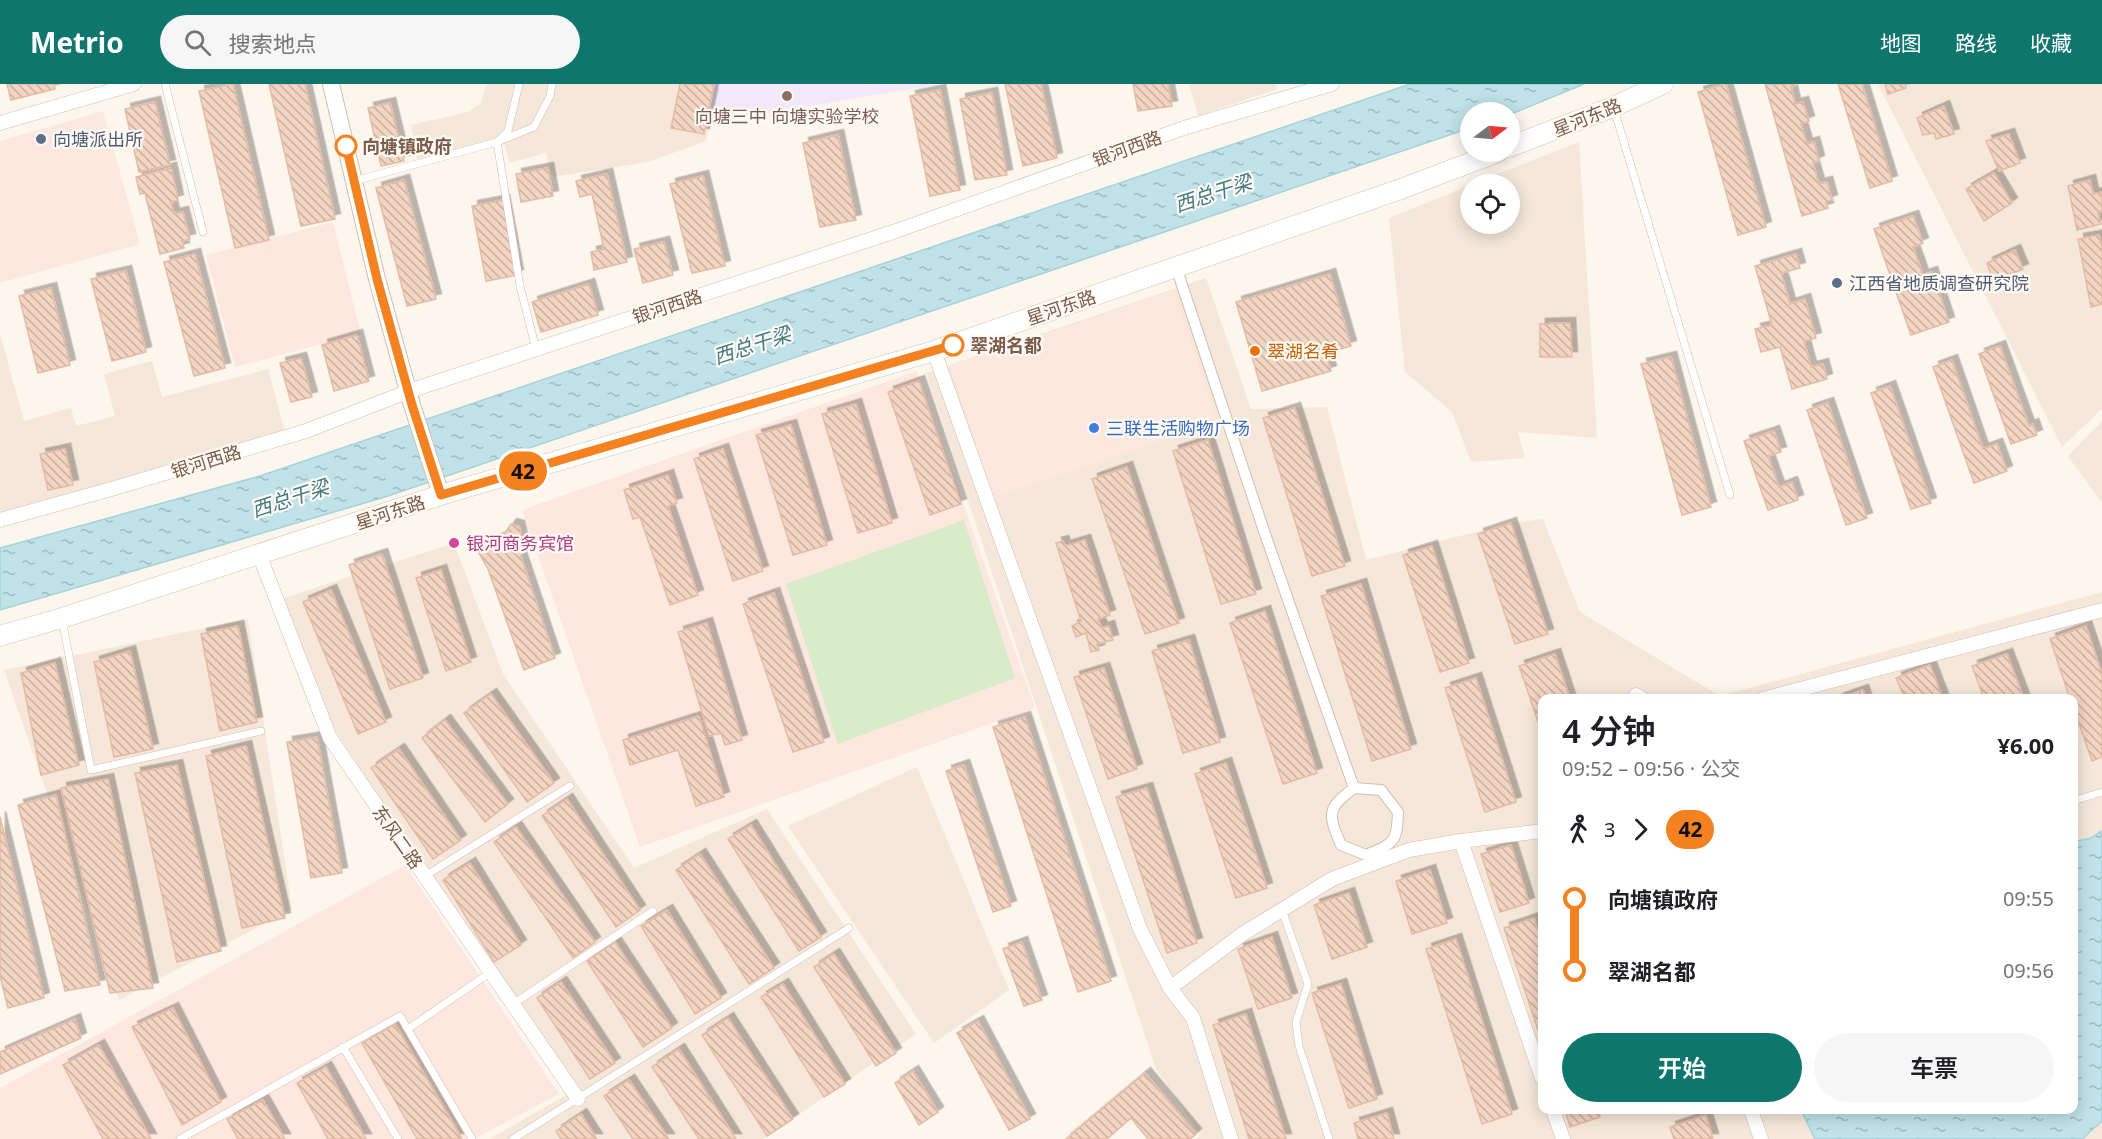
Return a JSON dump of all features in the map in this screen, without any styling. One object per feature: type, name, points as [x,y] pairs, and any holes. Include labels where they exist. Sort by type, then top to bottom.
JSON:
[{"type":"main road","name":"星河东路","points":[[1520,143],[1613,107],[1664,84]]},
{"type":"main road","name":"星河东路","points":[[0,636],[259,554],[439,489],[934,351],[1401,189],[1472,162]]},
{"type":"street","points":[[0,123],[134,84]]},
{"type":"street","points":[[331,84],[377,279],[410,398],[439,489]]},
{"type":"street","name":"银河西路","points":[[0,520],[115,488],[410,398],[536,349],[896,231],[1184,128],[1332,84]]},
{"type":"street","points":[[1176,267],[1265,534],[1354,788]]},
{"type":"street","points":[[934,351],[1140,929],[1170,988],[1193,1018],[1231,1139]]},
{"type":"street","name":"东风二路","points":[[259,554],[330,738],[578,1099]]},
{"type":"street","points":[[1782,694],[2102,610]]},
{"type":"street","points":[[1354,788],[1381,790],[1398,812],[1398,832],[1389,845],[1366,855],[1341,845],[1330,819],[1336,801],[1354,788]]},
{"type":"street","points":[[1170,988],[1241,935],[1332,879],[1409,850],[1538,831]]},
{"type":"street","points":[[1461,841],[1538,1066]]},
{"type":"street","points":[[1554,1114],[1563,1139]]},
{"type":"street","points":[[1752,1114],[1761,1139]]},
{"type":"lane","points":[[165,84],[203,232]]},
{"type":"lane","points":[[496,142],[508,131],[519,84]]},
{"type":"lane","points":[[354,181],[496,142],[534,127],[550,96],[552,84]]},
{"type":"lane","points":[[1613,107],[1730,495]]},
{"type":"lane","points":[[496,142],[520,286],[536,349]]},
{"type":"lane","points":[[62,618],[91,770],[261,731]]},
{"type":"lane","points":[[425,876],[570,786]]},
{"type":"lane","points":[[2078,799],[2102,792]]},
{"type":"lane","points":[[1282,910],[1308,984],[1296,1022],[1299,1046],[1329,1139]]},
{"type":"lane","points":[[513,1004],[653,912]]},
{"type":"lane","points":[[513,1139],[849,928]]},
{"type":"lane","points":[[408,1029],[491,972]]},
{"type":"lane","points":[[180,1139],[400,1016],[472,1139]]},
{"type":"lane","points":[[343,1047],[398,1139]]},
{"type":"shaded area","points":[[487,84],[719,84],[706,141],[648,162],[552,177],[546,153],[509,163],[505,144],[418,165],[411,125],[468,112],[480,104]]},
{"type":"shaded area","name":"向塘三中 向塘实验学校","points":[[710,84],[939,84],[751,116],[706,109]]},
{"type":"shaded area","points":[[1189,84],[1276,84],[1277,89],[1198,116]]},
{"type":"shaded area","points":[[1878,84],[2102,84],[2102,409],[2062,447]]},
{"type":"shaded area","name":"向塘派出所","points":[[103,111],[140,244],[0,283],[0,141]]},
{"type":"shaded area","points":[[1579,142],[1597,438],[1518,432],[1525,458],[1471,462],[1452,412],[1405,372],[1389,218],[1460,189],[1460,234],[1520,234],[1520,174],[1497,174]]},
{"type":"shaded area","points":[[333,222],[361,334],[235,367],[206,255]]},
{"type":"shaded area","name":"翠湖名都","points":[[1206,278],[1251,409],[1327,407],[1366,560],[1511,523],[1543,519],[1580,612],[1717,694],[1538,694],[1538,1114],[2078,1114],[2078,694],[1727,694],[2102,592],[2102,1139],[1196,1139],[1200,1135],[1156,1069],[926,373]]},
{"type":"shaded area","points":[[1174,291],[1218,422],[994,498],[950,366]]},
{"type":"shaded area","points":[[0,334],[24,421],[71,408],[76,426],[115,416],[104,374],[152,361],[162,397],[268,369],[286,436],[0,515]]},
{"type":"shaded area","points":[[917,371],[1035,708],[640,847],[522,510]]},
{"type":"shaded area","points":[[2102,421],[2102,503],[2068,456]]},
{"type":"shaded area","points":[[454,543],[503,674],[634,868],[767,809],[916,1034],[763,1139],[489,1139],[566,1095],[327,718],[281,599]]},
{"type":"shaded area","points":[[248,619],[292,909],[119,1000],[4,670]]},
{"type":"shaded area","points":[[917,767],[1009,990],[934,1043],[788,826]]},
{"type":"shaded area","points":[[405,865],[559,1094],[474,1139],[0,1139],[0,1088]]},
{"type":"green space","points":[[964,520],[1015,678],[838,744],[786,584]]},
{"type":"water","name":"西总干梁","points":[[1410,84],[1584,84],[1520,110],[1520,102],[1460,102],[1460,131],[385,497],[0,610],[0,548],[260,476]]},
{"type":"water","points":[[2102,831],[2102,1121],[2082,1139],[1815,1139],[1803,1114],[2078,1114],[2078,841],[2091,838]]},
{"type":"building","points":[[7,84],[54,84],[55,89],[11,100]]},
{"type":"building","points":[[233,84],[269,240],[235,248],[199,91]]},
{"type":"building","points":[[269,84],[305,84],[335,219],[301,226]]},
{"type":"building","points":[[680,84],[714,84],[704,134],[671,128]]},
{"type":"building","points":[[1005,84],[1041,84],[1057,158],[1023,166]]},
{"type":"building","points":[[1133,84],[1168,84],[1172,106],[1138,111]]},
{"type":"building","points":[[1726,84],[1766,227],[1738,235],[1698,92]]},
{"type":"building","points":[[1765,84],[1797,84],[1791,87],[1795,104],[1803,102],[1809,121],[1801,124],[1807,144],[1814,142],[1819,161],[1813,163],[1819,184],[1827,182],[1832,200],[1826,202],[1828,208],[1802,216]]},
{"type":"building","points":[[1838,84],[1862,84],[1892,181],[1870,188]]},
{"type":"building","points":[[1885,84],[1905,84],[1906,88],[1888,94]]},
{"type":"building","points":[[940,90],[960,190],[930,196],[910,96]]},
{"type":"building","points":[[992,93],[1007,175],[975,180],[960,99]]},
{"type":"building","points":[[155,102],[170,165],[139,172],[125,109]]},
{"type":"building","points":[[390,103],[404,161],[381,166],[368,108]]},
{"type":"building","points":[[1944,106],[1954,134],[1936,139],[1934,133],[1923,135],[1917,118]]},
{"type":"building","points":[[2009,134],[2020,163],[1999,171],[1986,141]]},
{"type":"building","points":[[838,135],[856,220],[820,227],[803,143]]},
{"type":"building","points":[[171,168],[178,200],[171,202],[174,214],[183,212],[190,239],[182,241],[184,248],[160,254],[145,193],[140,194],[136,177]]},
{"type":"building","points":[[548,168],[553,196],[521,202],[516,174]]},
{"type":"building","points":[[1994,173],[2012,203],[1984,221],[1966,189]]},
{"type":"building","points":[[607,174],[627,262],[594,270],[591,252],[604,249],[592,194],[580,197],[576,181]]},
{"type":"building","points":[[703,176],[725,266],[692,273],[670,184]]},
{"type":"building","points":[[404,180],[436,299],[407,306],[376,188]]},
{"type":"building","points":[[2090,180],[2093,194],[2102,192],[2102,211],[2098,213],[2101,224],[2077,230],[2068,186]]},
{"type":"building","points":[[504,200],[518,275],[486,281],[472,206]]},
{"type":"building","points":[[1913,216],[1923,243],[1913,247],[1923,275],[1932,272],[1949,322],[1911,335],[1874,229]]},
{"type":"building","points":[[2099,235],[2102,248],[2102,304],[2091,307],[2078,239]]},
{"type":"building","points":[[664,242],[673,275],[643,283],[634,249]]},
{"type":"building","points":[[2015,250],[2023,269],[1993,281],[1987,263]]},
{"type":"building","points":[[195,254],[225,368],[194,376],[164,262]]},
{"type":"building","points":[[1796,254],[1800,268],[1781,273],[1790,304],[1805,299],[1816,338],[1804,341],[1811,367],[1823,364],[1827,379],[1792,389],[1780,347],[1761,352],[1755,329],[1772,325],[1755,266]]},
{"type":"building","points":[[126,271],[146,352],[112,361],[91,279]]},
{"type":"building","points":[[1330,274],[1351,346],[1326,353],[1331,371],[1262,391],[1236,302]]},
{"type":"building","points":[[589,284],[598,315],[541,332],[532,302]]},
{"type":"building","points":[[51,288],[70,365],[38,373],[19,296]]},
{"type":"building","points":[[1570,323],[1572,357],[1540,357],[1540,324]]},
{"type":"building","points":[[357,335],[369,381],[334,391],[322,345]]},
{"type":"building","points":[[2000,346],[2029,426],[2033,424],[2037,435],[2011,444],[1979,354]]},
{"type":"building","points":[[1671,357],[1711,507],[1682,515],[1641,364]]},
{"type":"building","points":[[301,358],[312,397],[291,402],[280,363]]},
{"type":"building","points":[[1952,360],[1983,449],[1997,444],[2007,471],[1974,483],[1933,367]]},
{"type":"building","points":[[919,381],[961,504],[930,515],[888,392]]},
{"type":"building","points":[[1890,386],[1931,503],[1911,509],[1871,393]]},
{"type":"building","points":[[1828,403],[1867,518],[1846,525],[1807,410]]},
{"type":"building","points":[[856,404],[892,523],[858,533],[822,414]]},
{"type":"building","points":[[1295,408],[1345,566],[1312,576],[1263,418]]},
{"type":"building","points":[[791,425],[827,545],[793,555],[756,435]]},
{"type":"building","points":[[1774,431],[1781,452],[1768,456],[1779,487],[1792,482],[1798,500],[1768,510],[1744,441]]},
{"type":"building","points":[[1208,440],[1256,594],[1221,604],[1173,451]]},
{"type":"building","points":[[65,449],[73,485],[48,490],[40,454]]},
{"type":"building","points":[[723,449],[763,571],[733,581],[694,459]]},
{"type":"building","points":[[1127,467],[1179,623],[1145,634],[1092,479]]},
{"type":"building","points":[[668,475],[677,503],[668,506],[698,595],[670,605],[640,517],[633,519],[624,490]]},
{"type":"building","points":[[1511,523],[1548,634],[1515,644],[1478,534]]},
{"type":"building","points":[[511,524],[519,526],[523,544],[521,557],[555,658],[524,670],[488,569],[475,546],[503,536]]},
{"type":"building","points":[[1085,540],[1110,615],[1098,619],[1102,628],[1109,626],[1113,640],[1097,644],[1099,650],[1091,652],[1086,633],[1076,637],[1072,626],[1081,621],[1056,543],[1063,541],[1065,546]]},
{"type":"building","points":[[1432,546],[1469,663],[1440,672],[1403,555]]},
{"type":"building","points":[[382,554],[423,678],[390,689],[349,565]]},
{"type":"building","points":[[441,570],[471,662],[446,671],[416,578]]},
{"type":"building","points":[[1361,584],[1411,749],[1372,761],[1321,596]]},
{"type":"building","points":[[331,590],[386,722],[358,734],[303,602]]},
{"type":"building","points":[[774,593],[824,742],[793,752],[743,604]]},
{"type":"building","points":[[1265,611],[1317,773],[1283,784],[1230,623]]},
{"type":"building","points":[[707,623],[742,740],[725,745],[721,733],[709,736],[678,632]]},
{"type":"building","points":[[238,626],[257,722],[220,731],[201,634]]},
{"type":"building","points":[[2086,626],[2102,674],[2102,757],[2092,761],[2078,720],[2078,694],[2068,694],[2050,639]]},
{"type":"building","points":[[1189,640],[1220,742],[1183,753],[1152,651]]},
{"type":"building","points":[[130,651],[153,749],[114,757],[94,662]]},
{"type":"building","points":[[1555,654],[1568,694],[1538,694],[1538,721],[1519,666]]},
{"type":"building","points":[[2007,654],[2022,694],[1982,694],[1972,666]]},
{"type":"building","points":[[55,663],[79,765],[41,775],[21,673]]},
{"type":"building","points":[[1930,665],[1941,694],[1903,694],[1896,678]]},
{"type":"building","points":[[1104,668],[1137,769],[1108,779],[1074,677]]},
{"type":"building","points":[[1476,678],[1516,802],[1485,812],[1445,688]]},
{"type":"building","points":[[1863,690],[1864,694],[1851,694]]},
{"type":"building","points":[[491,694],[554,783],[527,802],[464,713]]},
{"type":"building","points":[[699,716],[724,797],[696,806],[678,750],[630,765],[623,740]]},
{"type":"building","points":[[1025,717],[1111,981],[1078,992],[993,727]]},
{"type":"building","points":[[445,720],[508,804],[485,822],[422,738]]},
{"type":"building","points":[[317,737],[342,873],[311,878],[287,742]]},
{"type":"building","points":[[246,746],[285,918],[242,928],[206,756]]},
{"type":"building","points":[[399,749],[461,840],[433,859],[371,768]]},
{"type":"building","points":[[1226,763],[1267,888],[1236,898],[1195,774]]},
{"type":"building","points":[[177,765],[221,951],[177,962],[135,773]]},
{"type":"building","points":[[964,765],[1011,906],[993,912],[946,771]]},
{"type":"building","points":[[108,779],[153,988],[110,993],[61,788]]},
{"type":"building","points":[[1147,788],[1197,943],[1167,953],[1116,797]]},
{"type":"building","points":[[56,795],[100,985],[65,991],[18,805]]},
{"type":"building","points":[[567,799],[640,910],[616,927],[542,816]]},
{"type":"building","points":[[0,817],[44,998],[8,1008],[0,976]]},
{"type":"building","points":[[751,825],[821,937],[799,951],[728,839]]},
{"type":"building","points":[[516,827],[595,942],[573,958],[494,842]]},
{"type":"building","points":[[1511,845],[1529,903],[1500,912],[1481,854]]},
{"type":"building","points":[[700,854],[774,968],[749,984],[676,870]]},
{"type":"building","points":[[470,863],[521,945],[494,962],[443,880]]},
{"type":"building","points":[[1430,870],[1447,923],[1412,934],[1396,881]]},
{"type":"building","points":[[1349,893],[1367,947],[1332,959],[1314,905]]},
{"type":"building","points":[[667,910],[721,998],[695,1014],[641,926]]},
{"type":"building","points":[[1534,918],[1538,930],[1538,1030],[1504,928]]},
{"type":"building","points":[[1272,937],[1292,998],[1258,1009],[1238,949]]},
{"type":"building","points":[[1456,939],[1512,1114],[1482,1124],[1426,949]]},
{"type":"building","points":[[615,942],[672,1028],[643,1047],[587,961]]},
{"type":"building","points":[[1022,942],[1042,1000],[1024,1006],[1003,949]]},
{"type":"building","points":[[834,954],[896,1053],[876,1066],[814,967]]},
{"type":"building","points":[[561,982],[615,1063],[590,1079],[537,998]]},
{"type":"building","points":[[783,984],[845,1084],[824,1097],[761,997]]},
{"type":"building","points":[[1341,984],[1377,1099],[1349,1108],[1312,993]]},
{"type":"building","points":[[173,1008],[221,1102],[182,1125],[132,1027]]},
{"type":"building","points":[[1246,1014],[1286,1139],[1249,1139],[1213,1025]]},
{"type":"building","points":[[728,1018],[793,1119],[767,1136],[702,1035]]},
{"type":"building","points":[[75,1019],[81,1038],[0,1074],[0,1052]]},
{"type":"building","points":[[978,1021],[1030,1119],[1009,1130],[957,1033]]},
{"type":"building","points":[[395,1024],[462,1139],[417,1139],[362,1043]]},
{"type":"building","points":[[99,1045],[151,1139],[103,1139],[63,1065]]},
{"type":"building","points":[[679,1049],[736,1139],[699,1139],[652,1067]]},
{"type":"building","points":[[326,1067],[366,1139],[328,1139],[297,1083]]},
{"type":"building","points":[[913,1071],[938,1112],[919,1125],[895,1083]]},
{"type":"building","points":[[1145,1073],[1196,1134],[1190,1139],[1148,1139],[1131,1118],[1107,1139],[1066,1139]]},
{"type":"building","points":[[629,1080],[669,1139],[633,1139],[604,1096]]},
{"type":"building","points":[[263,1100],[285,1139],[238,1139],[227,1119]]},
{"type":"building","points":[[1387,1113],[1394,1139],[1358,1139],[1354,1123]]},
{"type":"building","points":[[581,1114],[597,1139],[561,1139],[556,1131]]},
{"type":"building","points":[[1566,1114],[1599,1114],[1600,1117],[1570,1127]]},
{"type":"building","points":[[1706,1115],[1713,1139],[1674,1139],[1670,1127]]},
{"type":"bus line","name":"42","points":[[346,146],[377,279],[412,405],[441,495],[953,345]]},
{"type":"place","name":"向塘三中 向塘实验学校","points":[[787,96]]},
{"type":"place","name":"向塘派出所","points":[[41,139]]},
{"type":"place","name":"向塘镇政府","points":[[346,146]]},
{"type":"place","name":"江西省地质调查研究院","points":[[1837,283]]},
{"type":"place","name":"翠湖名都","points":[[953,345]]},
{"type":"place","name":"翠湖名肴","points":[[1255,351]]},
{"type":"place","name":"三联生活购物广场","points":[[1094,428]]},
{"type":"place","name":"银河商务宾馆","points":[[454,543]]}]
